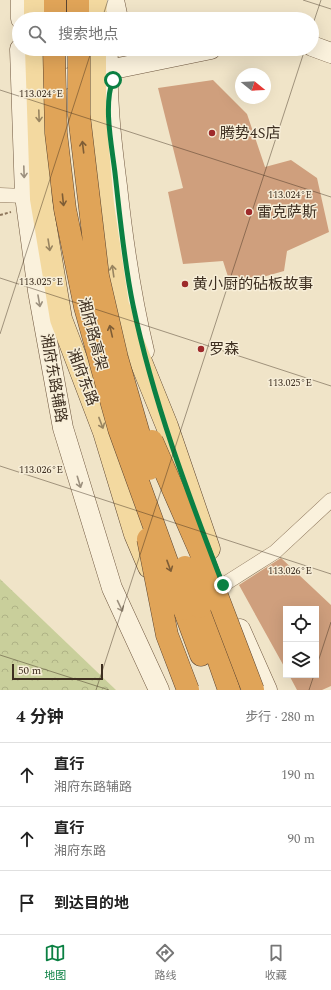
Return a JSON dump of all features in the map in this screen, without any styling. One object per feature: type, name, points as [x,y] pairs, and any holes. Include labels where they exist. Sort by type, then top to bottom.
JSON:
[{"type":"highway","points":[[55,0],[55,12]]},
{"type":"highway","points":[[78,0],[78,12]]},
{"type":"highway","name":"湘府路高架","points":[[54,56],[56,133],[64,209],[85,307],[119,429],[192,608]]},
{"type":"highway","name":"湘府路高架","points":[[98,59],[79,115],[97,268],[117,358],[147,464],[192,608]]},
{"type":"highway","points":[[117,358],[200,551],[253,690]]},
{"type":"highway","points":[[135,471],[166,635],[188,690]]},
{"type":"highway","points":[[192,608],[213,690]]},
{"type":"highway","points":[[192,608],[229,690]]},
{"type":"main road","points":[[20,12],[21,0]]},
{"type":"main road","points":[[34,0],[35,12]]},
{"type":"main road","points":[[95,12],[96,0]]},
{"type":"main road","points":[[111,12],[113,0]]},
{"type":"main road","points":[[113,0],[116,12]]},
{"type":"main road","points":[[319,36],[331,39]]},
{"type":"main road","points":[[319,49],[331,53]]},
{"type":"main road","name":"湘府东路辅路","points":[[22,56],[29,80],[25,196],[38,291],[63,428],[112,588],[159,690]]},
{"type":"main road","name":"湘府东路","points":[[34,56],[29,80],[42,199],[61,319],[104,432],[135,534],[176,630],[199,690]]},
{"type":"main road","points":[[29,80],[98,59],[115,56]]},
{"type":"main road","points":[[98,59],[127,66],[176,56]]},
{"type":"main road","points":[[98,59],[108,96],[118,198],[133,304],[148,364],[199,522],[238,625],[267,690]]},
{"type":"main road","points":[[98,59],[95,115],[103,204],[118,305],[167,426]]},
{"type":"main road","points":[[108,96],[113,80],[127,66]]},
{"type":"main road","points":[[238,625],[240,679],[244,690]]},
{"type":"street","points":[[0,195],[25,196]]},
{"type":"street","points":[[223,585],[275,552],[331,500]]},
{"type":"green space","points":[[0,579],[116,690],[0,690]]},
{"type":"building","name":"雷克萨斯","points":[[213,80],[235,102],[235,104],[237,104],[247,114],[265,167],[291,160],[317,178],[329,232],[287,251],[284,271],[231,286],[223,261],[183,264],[168,192],[183,188],[158,88]]},
{"type":"building","points":[[281,558],[331,605],[331,686],[322,690],[297,690],[291,678],[319,678],[319,606],[283,606],[283,665],[239,585]]},
{"type":"place","name":"腾势4S店","points":[[212,133]]},
{"type":"place","name":"雷克萨斯","points":[[249,212]]},
{"type":"place","name":"黄小厨的砧板故事","points":[[185,284]]},
{"type":"place","name":"罗森","points":[[201,349]]},
{"type":"route","points":[[113,80],[108,96],[112,143],[133,304],[148,364],[167,426],[199,522],[223,585]]}]
